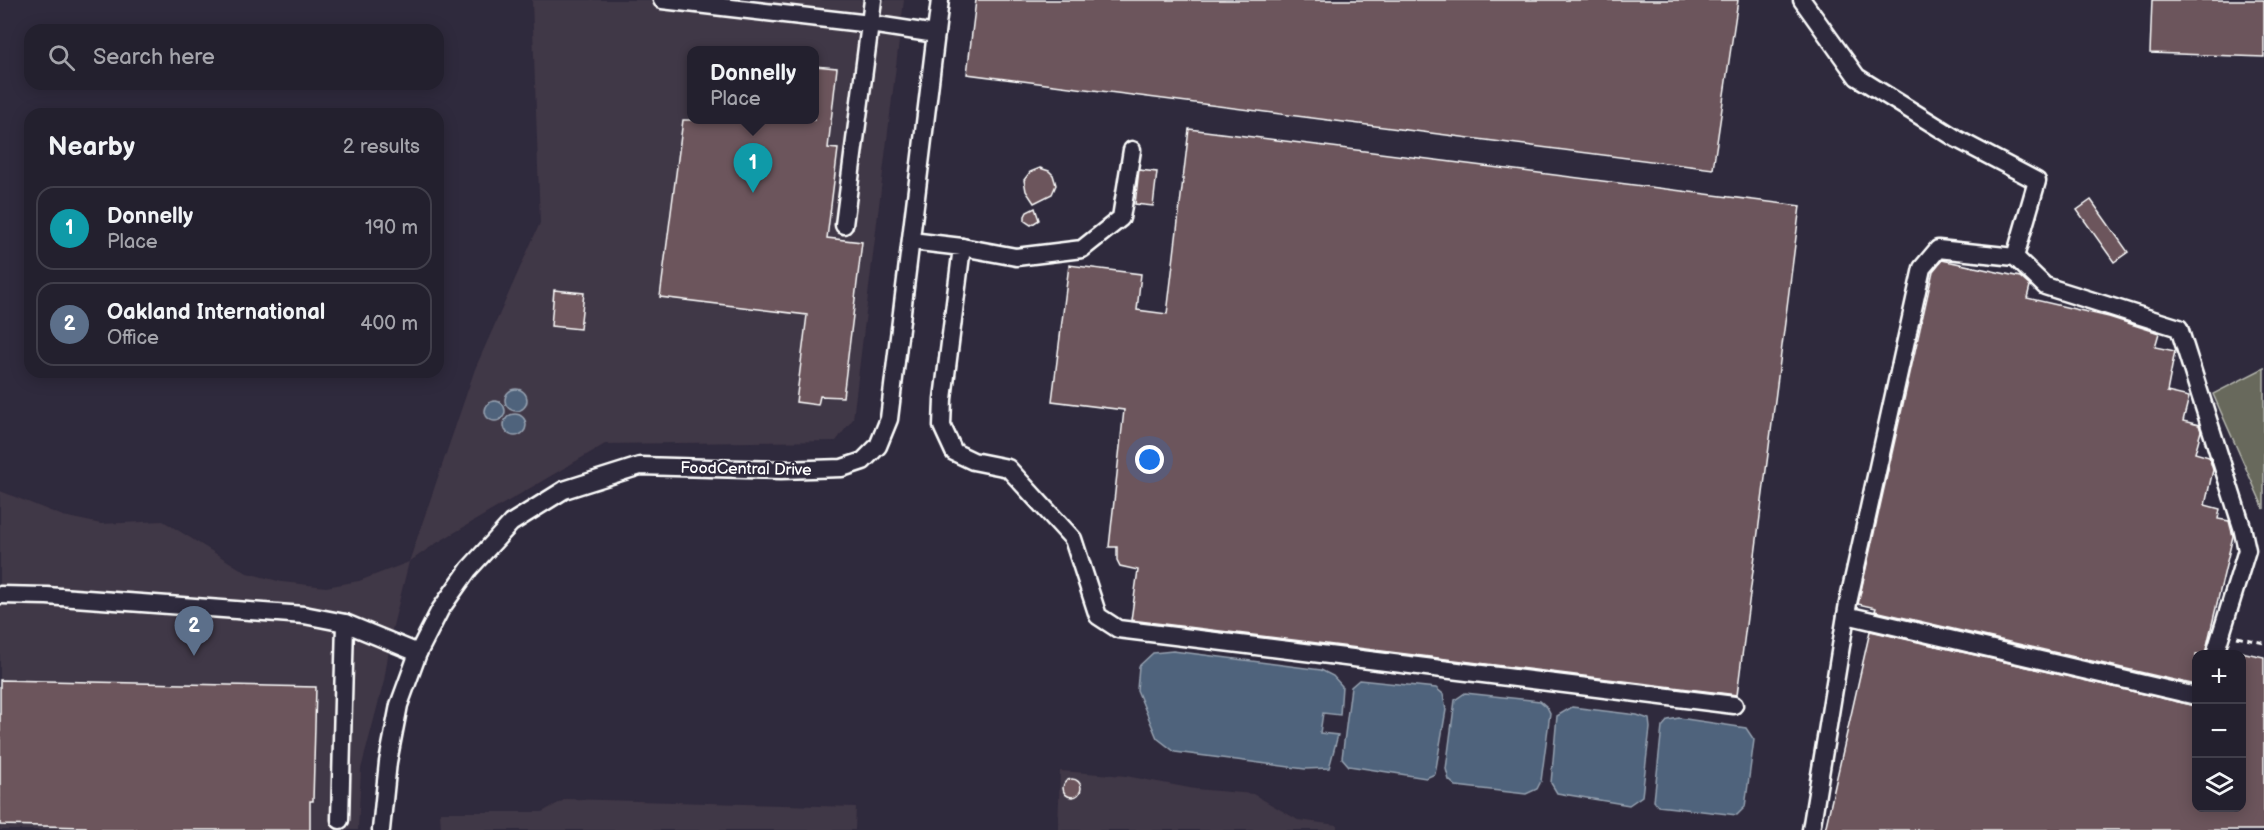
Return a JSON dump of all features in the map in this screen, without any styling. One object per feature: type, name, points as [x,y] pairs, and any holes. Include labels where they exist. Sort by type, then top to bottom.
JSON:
[{"type":"street","points":[[662,0],[936,34]]},
{"type":"street","points":[[844,225],[873,0]]},
{"type":"street","name":"FoodCentral Drive","points":[[381,830],[388,762],[397,717],[418,652],[440,610],[469,569],[511,523],[564,490],[640,466],[813,470],[842,468],[863,461],[878,446],[889,419],[940,0]]},
{"type":"street","points":[[1802,0],[1857,77],[1958,139],[2037,181],[2016,257]]},
{"type":"street","points":[[911,242],[962,247],[1016,257],[1082,249],[1121,218],[1132,150]]},
{"type":"street","points":[[962,247],[943,399],[942,426],[954,452],[973,460],[1008,468],[1073,539],[1098,616],[1118,629],[1734,705]]},
{"type":"street","points":[[1811,830],[1846,615],[1922,268],[1938,249],[2016,257],[2045,286],[2179,328],[2242,526],[2247,550],[2216,650]]},
{"type":"street","points":[[0,595],[46,596],[304,615],[345,623],[418,652]]},
{"type":"street","points":[[1846,615],[2192,695]]},
{"type":"street","points":[[340,820],[345,623]]},
{"type":"path","points":[[2222,633],[2264,643]]},
{"type":"shaded area","points":[[532,0],[904,0],[853,419],[836,441],[605,444],[435,544],[409,562],[475,369],[540,223]]},
{"type":"shaded area","points":[[0,491],[63,516],[101,524],[163,521],[247,573],[282,582],[326,587],[359,581],[409,562],[392,630],[384,681],[361,769],[358,830],[0,830]]},
{"type":"shaded area","points":[[1060,771],[1126,776],[1195,789],[1253,794],[1298,820],[1337,825],[1337,830],[1058,830]]},
{"type":"shaded area","points":[[566,799],[856,807],[855,830],[441,830],[440,812],[542,812]]},
{"type":"green space","points":[[2264,368],[2264,509],[2213,394]]},
{"type":"water","points":[[516,389],[524,392],[527,400],[524,408],[516,411],[508,408],[505,400],[508,392]]},
{"type":"water","points":[[495,401],[502,404],[505,411],[502,418],[495,421],[488,418],[485,411],[488,404]]},
{"type":"water","points":[[515,414],[523,417],[526,425],[523,433],[515,436],[507,433],[504,425],[507,417]]},
{"type":"water","points":[[1173,651],[1321,670],[1333,676],[1342,686],[1340,715],[1323,713],[1320,733],[1338,735],[1329,768],[1305,769],[1175,752],[1157,738],[1137,690],[1139,666],[1153,653]]},
{"type":"water","points":[[1359,680],[1436,688],[1443,694],[1446,710],[1435,774],[1426,778],[1349,766],[1342,758],[1351,687]]},
{"type":"water","points":[[1465,693],[1540,701],[1547,707],[1550,713],[1541,781],[1537,789],[1526,794],[1456,786],[1449,780],[1446,769],[1455,700]]},
{"type":"water","points":[[1572,707],[1637,715],[1649,719],[1650,728],[1642,796],[1629,805],[1557,793],[1551,783],[1557,716]]},
{"type":"water","points":[[1679,718],[1746,728],[1754,740],[1745,807],[1737,815],[1658,806],[1654,801],[1662,727],[1668,720]]},
{"type":"building","points":[[976,0],[1738,0],[1713,169],[967,74]]},
{"type":"building","points":[[2152,0],[2264,0],[2264,57],[2150,53]]},
{"type":"building","points":[[819,66],[837,68],[828,148],[838,149],[827,238],[862,242],[843,397],[820,396],[818,405],[796,402],[807,315],[660,297],[683,120],[687,120],[687,124],[819,124]]},
{"type":"building","points":[[1189,129],[1800,206],[1737,695],[1131,620],[1138,570],[1120,566],[1117,560],[1117,547],[1109,547],[1124,410],[1052,401],[1069,265],[1141,274],[1137,310],[1167,314]]},
{"type":"building","points":[[1040,168],[1053,175],[1056,185],[1052,194],[1034,203],[1026,191],[1024,180],[1030,172]]},
{"type":"building","points":[[1139,170],[1157,172],[1153,206],[1135,204]]},
{"type":"building","points":[[2091,200],[2128,252],[2114,262],[2077,210]]},
{"type":"building","points":[[1035,208],[1039,220],[1031,225],[1025,221],[1025,216],[1027,212]]},
{"type":"building","points":[[1942,260],[2020,277],[2030,286],[2027,298],[2109,317],[2159,333],[2155,347],[2175,351],[2167,392],[2189,397],[2183,421],[2199,425],[2201,431],[2195,453],[2209,457],[2213,470],[2205,505],[2220,509],[2218,519],[2229,521],[2233,536],[2206,650],[2192,650],[2192,684],[1875,611],[1876,608],[1858,604],[1933,271]]},
{"type":"building","points":[[554,290],[584,293],[580,329],[551,326]]},
{"type":"building","points":[[1870,631],[2192,705],[2192,812],[2246,812],[2246,653],[2264,657],[2264,830],[1825,830]]},
{"type":"building","points":[[0,680],[316,687],[310,830],[86,830],[86,827],[0,825]]},
{"type":"building","points":[[1072,779],[1078,782],[1081,788],[1078,794],[1072,797],[1066,794],[1063,788],[1066,782]]},
{"type":"place","name":"Donnelly","points":[[753,193]]},
{"type":"place","name":"Oakland International","points":[[194,656]]}]
